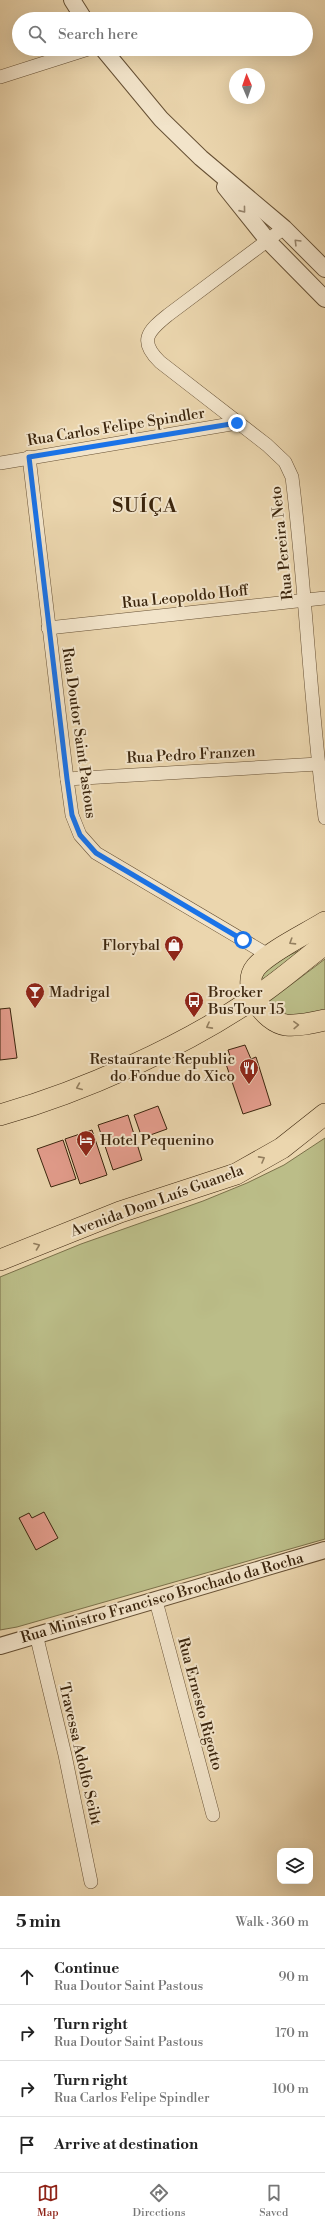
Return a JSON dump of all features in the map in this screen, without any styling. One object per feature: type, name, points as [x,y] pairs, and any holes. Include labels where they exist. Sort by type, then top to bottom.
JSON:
[{"type":"main road","points":[[325,922],[270,956],[256,967],[250,978],[250,988],[254,999],[272,1019],[285,1025],[306,1024],[325,1020]]},
{"type":"main road","points":[[0,1115],[75,1089],[152,1056],[225,1017],[254,999],[325,944]]},
{"type":"main road","name":"Avenida Dom Luís Guanela","points":[[0,1260],[120,1212],[236,1174],[282,1148],[325,1114]]},
{"type":"street","points":[[72,0],[80,12]]},
{"type":"street","points":[[0,77],[66,56]]},
{"type":"street","points":[[109,56],[161,119],[201,158],[284,228],[325,270]]},
{"type":"street","points":[[201,158],[269,242],[325,299]]},
{"type":"street","name":"Rua Pereira Neto","points":[[284,228],[269,242],[168,315],[152,329],[147,341],[150,352],[237,423],[267,445],[285,462],[292,477],[305,600],[318,764],[325,818]]},
{"type":"street","name":"Rua Carlos Felipe Spindler","points":[[0,463],[237,423]]},
{"type":"street","name":"Rua Doutor Saint Pastous","points":[[29,457],[67,779],[72,815],[80,835],[96,853],[270,956]]},
{"type":"street","name":"Rua Leopoldo Hoff","points":[[48,628],[325,598]]},
{"type":"street","name":"Rua Pedro Franzen","points":[[67,779],[318,764]]},
{"type":"street","name":"Rua Ministro Francisco Brochado da Rocha","points":[[0,1646],[36,1634],[156,1601],[325,1550]]},
{"type":"street","name":"Rua Ernesto Rigotto","points":[[156,1601],[213,1815]]},
{"type":"street","name":"Travessa Adolfo Seibt","points":[[36,1634],[65,1756],[91,1882]]},
{"type":"green space","points":[[308,947],[261,983],[262,977],[272,965],[287,956]]},
{"type":"green space","points":[[325,959],[325,1011],[294,1016],[282,1013],[267,1003]]},
{"type":"green space","points":[[325,1138],[325,1539],[17,1627],[0,1630],[0,1277],[81,1244],[203,1201],[247,1183],[284,1165]]},
{"type":"building","points":[[10,1008],[17,1058],[0,1060],[0,1009]]},
{"type":"building","name":"Restaurante Republic do Fondue do Xico","points":[[245,1045],[251,1059],[256,1057],[271,1105],[243,1114],[226,1064],[230,1056],[228,1050]]},
{"type":"building","points":[[158,1106],[167,1129],[142,1138],[134,1115]]},
{"type":"building","points":[[128,1115],[142,1160],[113,1170],[98,1125]]},
{"type":"building","name":"Hotel Pequenino","points":[[92,1130],[107,1175],[80,1184],[65,1139]]},
{"type":"building","points":[[63,1140],[76,1179],[51,1187],[37,1149]]},
{"type":"building","points":[[44,1512],[58,1538],[36,1550],[19,1518],[29,1513],[32,1518]]},
{"type":"place","name":"Florybal","points":[[174,962]]},
{"type":"place","name":"Madrigal","points":[[35,1009]]},
{"type":"place","name":"Brocker BusTour 15","points":[[194,1018]]},
{"type":"place","name":"Restaurante Republic do Fondue do Xico","points":[[249,1085]]},
{"type":"place","name":"Hotel Pequenino","points":[[86,1157]]},
{"type":"district","name":"SUÍÇA","points":[[145,506]]},
{"type":"route","points":[[237,423],[29,457],[67,779],[72,815],[80,835],[96,853],[243,940]]}]
